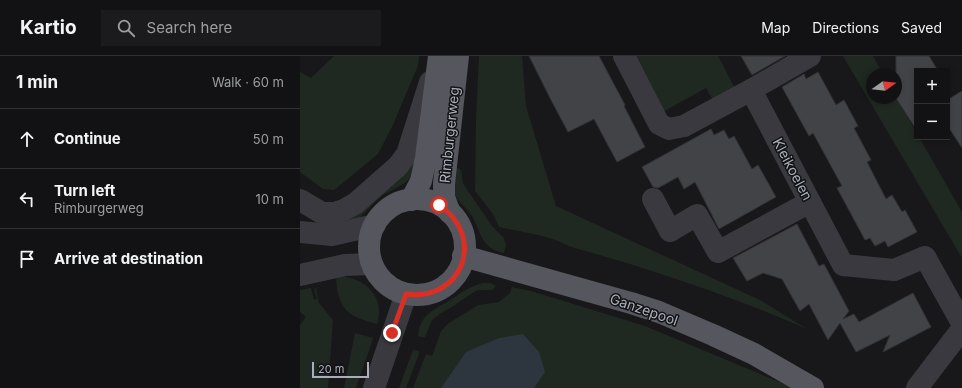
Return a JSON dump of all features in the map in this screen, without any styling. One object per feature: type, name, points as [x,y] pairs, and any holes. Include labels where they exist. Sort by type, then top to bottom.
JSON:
[{"type":"main road","name":"Rimburgerweg","points":[[411,200],[421,181],[426,158],[438,56]]},
{"type":"main road","name":"Rimburgerweg","points":[[450,213],[444,197],[444,184],[458,56]]},
{"type":"main road","points":[[418,200],[432,202],[450,213],[458,223],[462,233],[464,245],[462,264],[454,277],[436,291],[421,295],[406,294],[384,282],[372,264],[369,243],[374,225],[387,210],[398,203],[418,200]]},
{"type":"main road","name":"Ganzepool","points":[[463,256],[659,312],[750,352],[813,388]]},
{"type":"street","points":[[300,200],[322,213],[334,213],[344,210],[356,203],[398,166],[408,154],[438,56]]},
{"type":"street","points":[[624,56],[659,124],[670,129],[684,126],[810,56]]},
{"type":"street","name":"Kleikoelen","points":[[751,90],[843,265],[894,270],[925,257],[962,323]]},
{"type":"street","points":[[652,199],[670,231],[697,215],[718,252],[810,202]]},
{"type":"street","points":[[300,232],[332,235],[374,225]]},
{"type":"street","points":[[300,275],[345,265],[372,264]]},
{"type":"street","points":[[374,388],[406,294]]},
{"type":"street","points":[[917,388],[962,329]]},
{"type":"shaded area","points":[[334,56],[419,56],[418,66],[393,125],[378,154],[334,190],[323,189],[300,172],[300,72],[311,78]]},
{"type":"shaded area","points":[[479,56],[522,56],[526,106],[556,206],[760,300],[807,329],[721,295],[634,265],[572,247],[546,237],[499,227],[493,214],[475,191]]},
{"type":"shaded area","points":[[630,56],[718,56],[737,92],[715,104],[706,88],[661,113]]},
{"type":"shaded area","points":[[843,56],[873,56],[880,68],[866,68],[866,95]]},
{"type":"shaded area","points":[[871,104],[900,104],[914,129],[914,140],[921,140],[962,212],[962,258]]},
{"type":"shaded area","points":[[412,159],[420,160],[414,174],[407,181],[381,197],[352,224],[338,220]]},
{"type":"shaded area","points":[[456,167],[461,170],[463,183],[466,188],[492,226],[504,238],[506,245],[504,253],[490,248],[486,244],[472,216],[454,194]]},
{"type":"shaded area","points":[[340,276],[358,281],[365,285],[376,297],[379,305],[377,324],[358,318],[346,310],[339,297],[337,288],[336,277]]},
{"type":"shaded area","points":[[483,283],[491,283],[496,286],[492,290],[478,290],[469,295],[432,320],[425,337],[418,336],[422,322],[433,310],[466,290]]},
{"type":"shaded area","points":[[512,287],[531,291],[645,326],[794,388],[413,388],[426,354],[432,356],[441,331],[449,323],[478,305],[499,302],[510,293]]},
{"type":"shaded area","points":[[311,288],[314,300],[317,299],[314,289],[316,288],[319,303],[333,320],[328,388],[300,388],[300,325],[306,317],[300,312],[300,290]]},
{"type":"shaded area","points":[[355,333],[373,339],[356,388],[344,388]]},
{"type":"shaded area","points":[[523,334],[539,352],[545,372],[534,388],[441,388],[466,352],[499,338]]},
{"type":"shaded area","points":[[413,350],[419,351],[419,354],[406,388],[399,388]]},
{"type":"building","points":[[529,56],[599,56],[645,147],[617,162],[594,119],[568,132]]},
{"type":"building","points":[[741,56],[785,56],[752,75]]},
{"type":"building","points":[[896,56],[929,56],[936,68],[914,68],[914,126],[900,104],[902,104],[902,68],[896,68]]},
{"type":"building","points":[[818,72],[836,105],[844,100],[858,126],[854,128],[871,160],[867,162],[886,199],[892,195],[902,212],[905,210],[917,232],[888,247],[885,241],[875,246],[870,238],[865,240],[837,188],[842,186],[813,133],[809,136],[782,87],[804,74],[806,79]]},
{"type":"building","points":[[962,91],[962,148],[950,130],[950,98]]},
{"type":"building","points":[[711,129],[714,135],[724,130],[729,139],[734,136],[752,169],[758,165],[776,197],[719,229],[695,182],[684,189],[678,177],[658,188],[653,187],[642,167]]},
{"type":"building","points":[[797,224],[819,266],[824,264],[849,311],[843,319],[854,314],[859,322],[913,293],[931,327],[883,352],[890,335],[856,352],[840,323],[828,340],[809,304],[800,311],[782,279],[763,273],[747,281],[733,258]]},
{"type":"route","points":[[392,333],[406,294],[421,295],[436,291],[454,277],[462,264],[464,239],[462,233],[458,223],[450,213],[439,205]]}]
